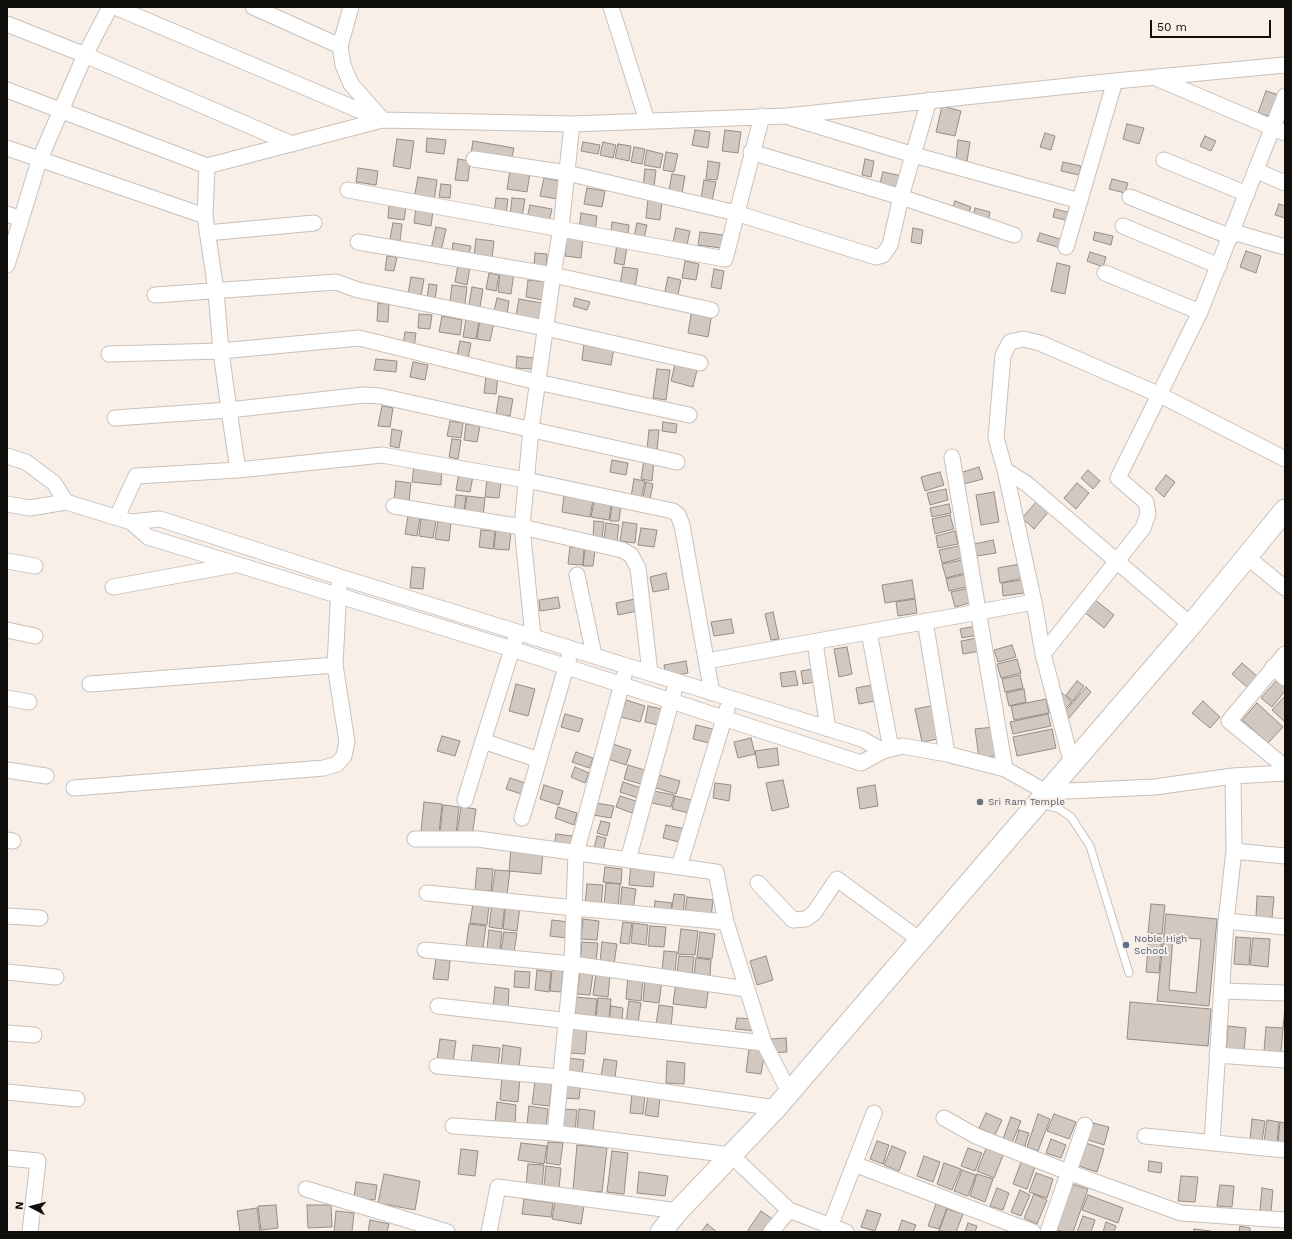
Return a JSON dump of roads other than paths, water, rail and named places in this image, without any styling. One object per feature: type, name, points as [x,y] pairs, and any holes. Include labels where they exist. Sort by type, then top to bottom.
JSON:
[{"type":"street","points":[[7,265],[39,160],[59,111],[85,55],[110,7]]},
{"type":"street","points":[[115,7],[382,120]]},
{"type":"street","points":[[253,7],[340,46]]},
{"type":"street","points":[[351,7],[340,46],[343,65],[351,84],[382,120]]},
{"type":"street","points":[[611,7],[647,121]]},
{"type":"street","points":[[7,24],[85,55],[292,144]]},
{"type":"street","points":[[7,90],[207,166],[382,120],[572,124],[787,116],[1115,80],[1285,65]]},
{"type":"street","points":[[1153,77],[1279,130]]},
{"type":"street","points":[[1066,247],[1115,80]]},
{"type":"street","points":[[1043,654],[1116,559],[1143,528],[1148,514],[1146,502],[1118,478],[1160,396],[1200,312],[1232,235],[1247,194],[1257,171],[1279,130],[1285,96]]},
{"type":"street","points":[[474,159],[567,173],[736,213],[876,257],[883,255],[888,250],[895,227],[901,197],[930,100]]},
{"type":"street","points":[[348,190],[725,259],[762,116]]},
{"type":"street","points":[[787,116],[914,155],[1080,201]]},
{"type":"street","points":[[533,636],[522,527],[531,429],[552,275],[561,228],[572,124]]},
{"type":"street","points":[[7,148],[205,216]]},
{"type":"street","points":[[752,152],[901,197],[1014,235]]},
{"type":"street","points":[[1164,160],[1247,194]]},
{"type":"street","points":[[207,166],[205,216],[216,290],[221,351],[238,470]]},
{"type":"street","points":[[1257,171],[1285,183]]},
{"type":"street","points":[[1130,197],[1232,235],[1285,247]]},
{"type":"street","points":[[7,214],[21,219]]},
{"type":"street","points":[[207,233],[314,223]]},
{"type":"street","points":[[1123,226],[1219,266]]},
{"type":"street","points":[[358,242],[552,275],[711,310]]},
{"type":"street","points":[[1105,273],[1200,312]]},
{"type":"street","points":[[155,295],[336,282],[358,290],[545,328],[700,364]]},
{"type":"street","points":[[109,354],[221,351],[359,338],[537,382],[689,415]]},
{"type":"street","points":[[1072,764],[1043,654],[1034,602],[1005,470],[996,438],[1003,355],[1010,342],[1023,339],[1040,343],[1160,396],[1285,459]]},
{"type":"street","points":[[115,418],[230,410],[364,395],[380,396],[677,462]]},
{"type":"street","points":[[124,520],[136,476],[238,470],[382,455],[526,480],[673,511],[678,515],[682,525],[712,693]]},
{"type":"street","points":[[7,456],[26,462],[54,483],[66,502]]},
{"type":"street","points":[[952,458],[1005,769]]},
{"type":"street","points":[[1005,470],[1027,484],[1191,625]]},
{"type":"street","points":[[7,504],[30,508],[66,502],[124,520],[148,537],[566,666],[724,719],[862,762],[887,750],[902,746],[947,754],[1005,769],[1042,797],[1155,787],[1233,776],[1285,773]]},
{"type":"street","points":[[394,506],[522,527],[622,550],[631,555],[638,568],[650,673]]},
{"type":"street","points":[[661,1232],[678,1211],[783,1100],[1191,625],[1285,510]]},
{"type":"street","points":[[124,520],[160,519],[340,577],[862,739],[887,750]]},
{"type":"street","points":[[113,587],[237,565],[274,556]]},
{"type":"street","points":[[1247,557],[1285,588]]},
{"type":"street","points":[[7,561],[35,566]]},
{"type":"street","points":[[577,575],[594,655]]},
{"type":"street","points":[[74,788],[324,768],[337,764],[344,756],[347,742],[336,665],[340,577]]},
{"type":"street","points":[[707,661],[1034,602]]},
{"type":"street","points":[[925,621],[947,754]]},
{"type":"street","points":[[7,630],[35,636]]},
{"type":"street","points":[[465,800],[518,631]]},
{"type":"street","points":[[869,632],[887,750]]},
{"type":"street","points":[[815,642],[828,729]]},
{"type":"street","points":[[522,818],[572,649]]},
{"type":"street","points":[[1285,654],[1228,721],[1285,767]]},
{"type":"street","points":[[90,684],[336,665]]},
{"type":"street","points":[[555,1133],[572,964],[576,853],[627,666]]},
{"type":"street","points":[[1273,667],[1285,678]]},
{"type":"street","points":[[628,860],[677,682]]},
{"type":"street","points":[[7,698],[29,702]]},
{"type":"street","points":[[679,867],[730,698]]},
{"type":"street","points":[[483,741],[539,760]]},
{"type":"street","points":[[7,770],[46,776]]},
{"type":"street","points":[[1212,1143],[1226,921],[1234,851],[1233,776]]},
{"type":"street","points":[[415,839],[478,839],[716,872],[726,922],[783,1100]]},
{"type":"street","points":[[1234,851],[1285,856]]},
{"type":"street","points":[[758,883],[793,920],[806,919],[814,913],[837,879],[920,940]]},
{"type":"street","points":[[427,893],[726,922]]},
{"type":"street","points":[[7,916],[40,918]]},
{"type":"street","points":[[1226,921],[1285,927]]},
{"type":"street","points":[[425,950],[572,964],[747,989]]},
{"type":"street","points":[[7,972],[56,977]]},
{"type":"street","points":[[1222,991],[1285,993]]},
{"type":"street","points":[[438,1006],[764,1042]]},
{"type":"street","points":[[7,1033],[34,1035]]},
{"type":"street","points":[[1217,1055],[1285,1060]]},
{"type":"street","points":[[437,1066],[783,1100]]},
{"type":"street","points":[[7,1092],[77,1099]]},
{"type":"street","points":[[829,1229],[874,1113]]},
{"type":"street","points":[[944,1118],[976,1136],[1068,1172],[1181,1213],[1285,1220]]},
{"type":"street","points":[[1048,1232],[1085,1125]]},
{"type":"street","points":[[453,1126],[555,1133],[731,1155],[789,1210],[829,1229],[846,1232]]},
{"type":"street","points":[[1145,1136],[1285,1150]]},
{"type":"street","points":[[7,1158],[38,1161],[30,1232]]},
{"type":"street","points":[[854,1164],[1033,1232]]},
{"type":"street","points":[[489,1232],[498,1187],[678,1211]]},
{"type":"street","points":[[306,1189],[447,1232]]},
{"type":"street","points":[[771,1232],[789,1210]]},
{"type":"lane","points":[[1042,797],[1071,817],[1090,846],[1128,973]]},
{"type":"place","name":"Sri Ram Temple","points":[[980,802]]},
{"type":"place","name":"Noble High School","points":[[1126,945]]}]
